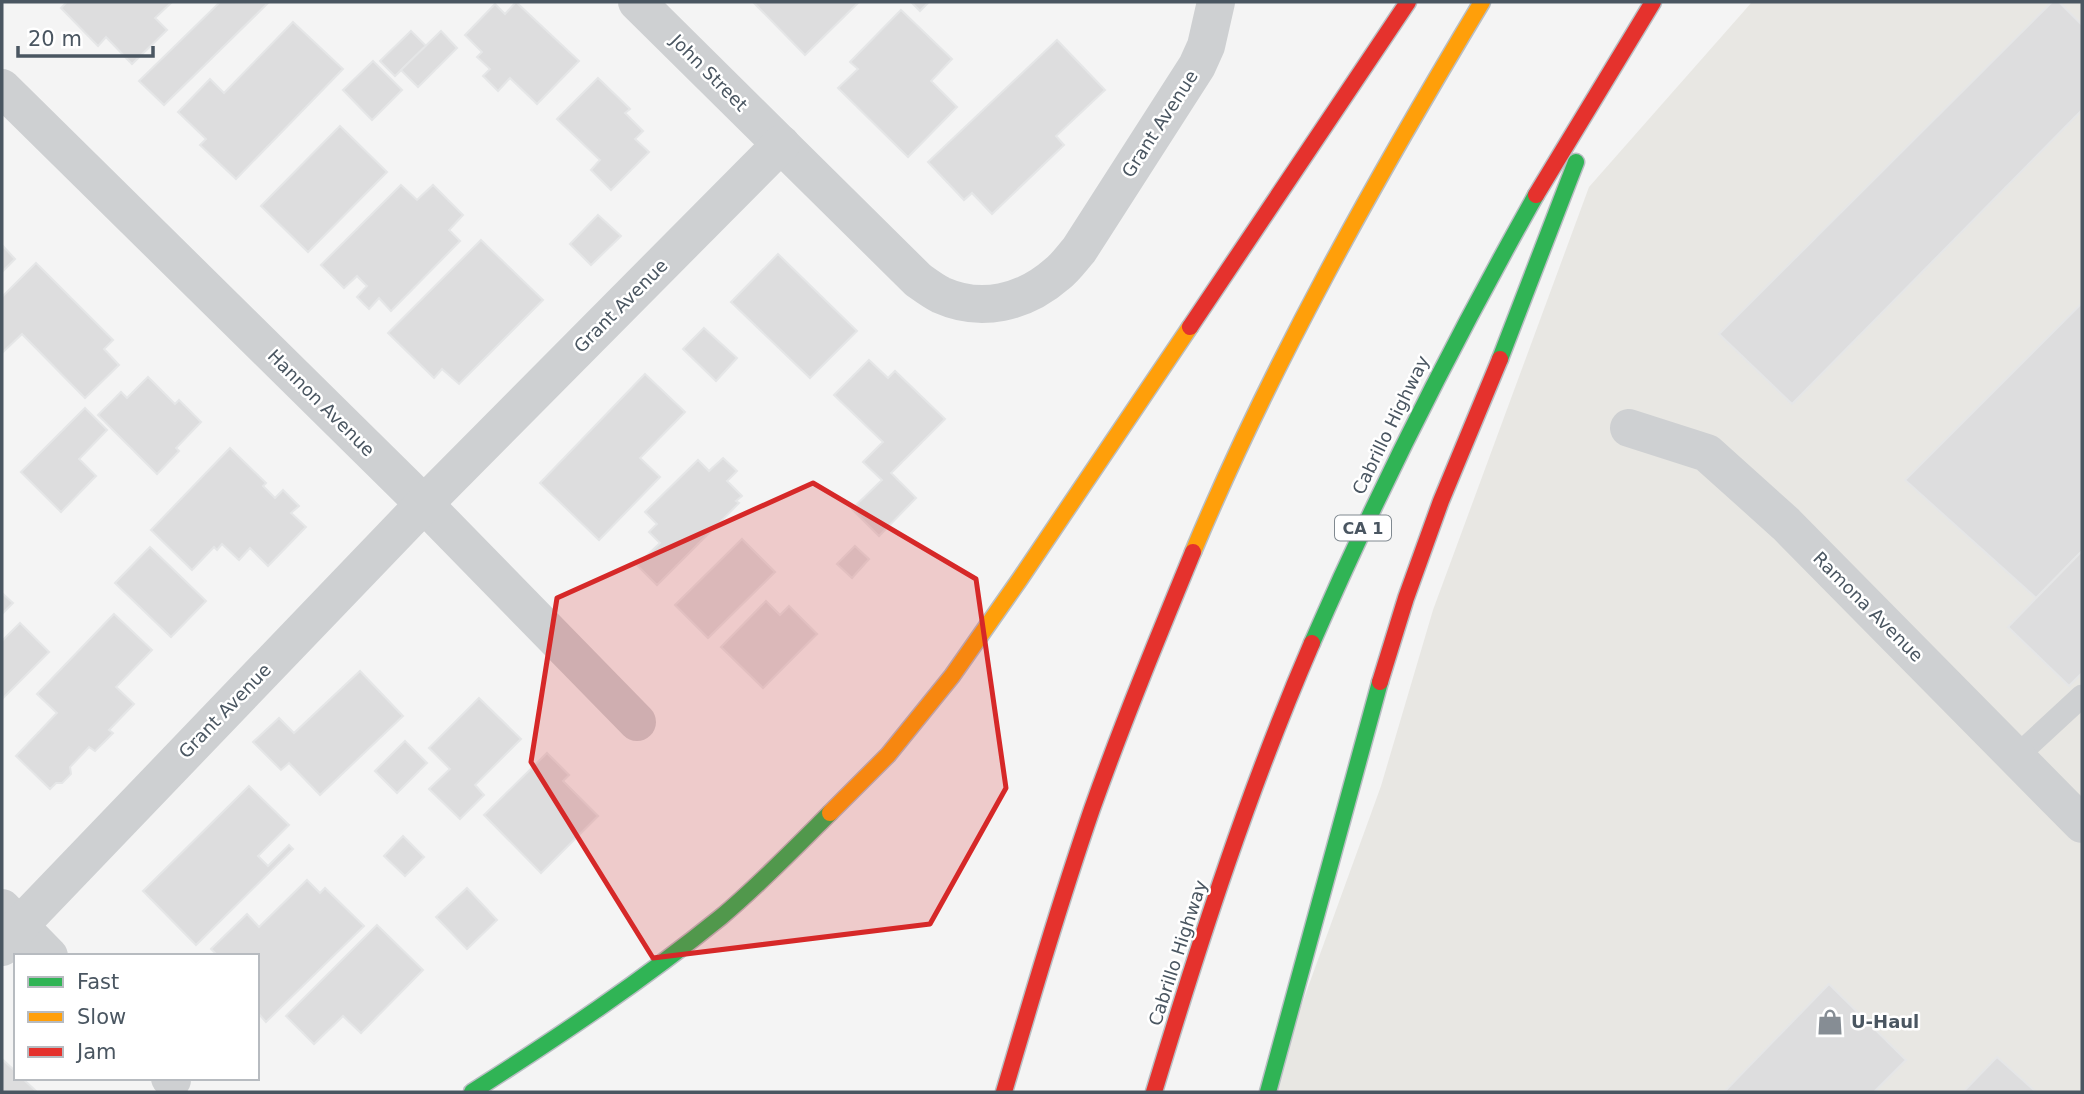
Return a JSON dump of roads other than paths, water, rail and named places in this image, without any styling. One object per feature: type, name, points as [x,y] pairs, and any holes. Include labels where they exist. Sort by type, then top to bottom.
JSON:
[{"type":"highway","points":[[472,1092],[637,981],[723,915],[888,755],[953,676],[1020,579],[1408,2]]},
{"type":"highway","points":[[1003,1092],[1036,981],[1092,812],[1161,629],[1200,538],[1282,361],[1327,273],[1422,101],[1482,2]]},
{"type":"highway","name":"Cabrillo Highway","points":[[1154,1092],[1231,852],[1265,760],[1340,578],[1419,410],[1464,323],[1518,225],[1653,2]]},
{"type":"highway","points":[[1268,1092],[1380,681],[1406,598],[1441,501],[1516,322],[1611,68]]},
{"type":"street","name":"John Street","points":[[637,2],[781,144]]},
{"type":"street","name":"Grant Avenue","points":[[8,927],[91,850],[424,504],[781,144],[918,280],[940,294],[966,303],[990,305],[1011,301],[1034,291],[1059,273],[1079,250],[1197,66],[1206,46],[1216,2]]},
{"type":"street","name":"Hannon Avenue","points":[[2,88],[424,504],[637,722]]},
{"type":"street","name":"Ramona Avenue","points":[[1629,428],[1707,453],[1786,524],[2082,824]]},
{"type":"street","points":[[8,927],[46,954]]},
{"type":"lane","points":[[2016,757],[2082,696]]},
{"type":"place","name":"U-Haul","points":[[1830,1022]]}]
